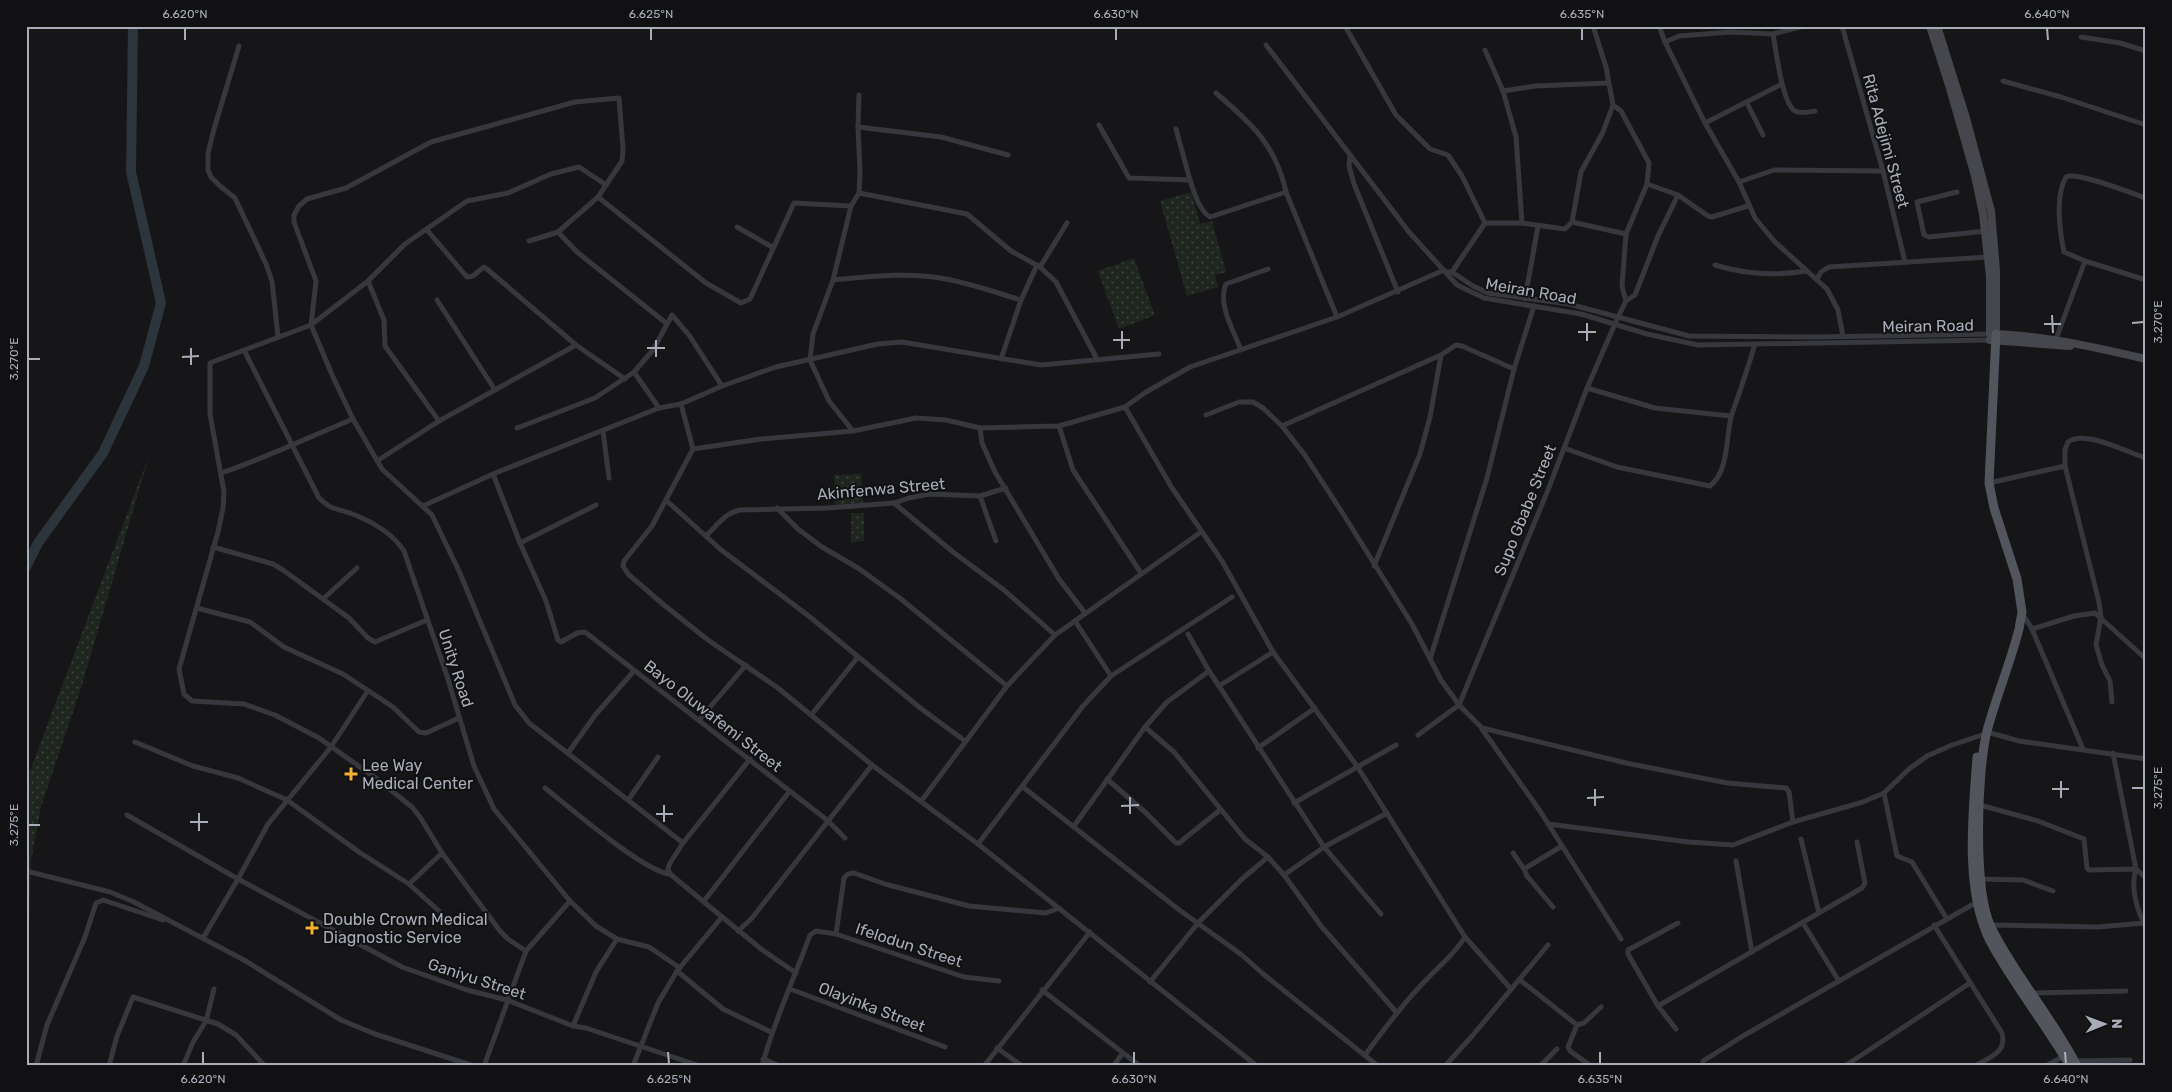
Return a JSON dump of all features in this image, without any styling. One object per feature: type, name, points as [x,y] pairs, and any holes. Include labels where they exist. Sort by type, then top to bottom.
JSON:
[{"type":"main road","points":[[1930,26],[1950,85],[1975,176],[1986,231],[1993,337],[1984,469],[1985,489],[2015,592],[2017,616],[1978,755],[1973,814],[1973,860],[1977,902],[1990,940],[2029,994],[2074,1064]]},
{"type":"main road","points":[[1937,26],[1966,118],[1991,211],[1996,270],[1989,483],[1994,508],[2017,579],[2022,612],[2015,647],[1984,734],[1980,805],[1980,879],[1990,925],[2064,1056],[2074,1064]]},
{"type":"main road","name":"Meiran Road","points":[[1993,337],[2056,340],[2090,345],[2146,359]]},
{"type":"main road","name":"Meiran Road","points":[[2029,339],[2146,363]]},
{"type":"street","points":[[1345,26],[1396,115],[1430,150],[1448,155],[1462,176],[1485,223]]},
{"type":"street","points":[[1593,26],[1606,67],[1613,105],[1620,111],[1648,159],[1647,184],[1626,234],[1622,286],[1626,301]]},
{"type":"street","points":[[1659,26],[1665,42],[1706,123],[1739,182],[1748,206],[1764,230],[1827,289],[1834,301],[1843,336]]},
{"type":"street","points":[[1665,42],[1679,36],[1730,32],[1773,34],[1804,26]]},
{"type":"street","name":"Rita Adejimi Street","points":[[1842,26],[1883,170],[1905,262]]},
{"type":"street","points":[[1773,34],[1782,84],[1791,107],[1796,111],[1815,111]]},
{"type":"street","points":[[2081,37],[2120,43],[2146,51]]},
{"type":"street","points":[[1266,45],[1409,232],[1447,271]]},
{"type":"street","points":[[239,46],[214,129],[208,153],[208,170],[220,186],[235,198],[262,256],[272,281],[278,337]]},
{"type":"street","points":[[1485,50],[1504,91],[1516,137],[1522,223]]},
{"type":"street","points":[[2003,81],[2146,125]]},
{"type":"street","points":[[1504,91],[1535,86],[1608,83]]},
{"type":"street","points":[[1706,123],[1782,84]]},
{"type":"street","points":[[1216,93],[1256,131],[1271,149],[1280,167],[1286,192],[1337,318]]},
{"type":"street","points":[[853,431],[829,401],[810,360],[813,334],[833,280],[852,206],[859,193],[859,95]]},
{"type":"street","points":[[529,241],[558,232],[598,197],[622,161],[623,149],[619,98],[575,102],[438,140],[346,188],[307,199],[298,206],[294,215],[294,222],[316,281],[311,325],[332,378],[376,461],[392,480],[432,515],[516,705],[529,723],[629,799],[650,819],[683,843]]},
{"type":"street","points":[[1747,103],[1763,135]]},
{"type":"street","points":[[1485,223],[1522,223],[1565,229],[1572,222],[1581,172],[1603,132],[1609,110],[1613,105]]},
{"type":"street","points":[[1099,125],[1129,178],[1190,180]]},
{"type":"street","points":[[858,127],[941,137],[1008,155]]},
{"type":"street","points":[[1176,129],[1190,180],[1197,198],[1210,218],[1286,192]]},
{"type":"street","points":[[1350,155],[1349,166],[1354,184],[1398,292]]},
{"type":"street","points":[[526,951],[508,940],[500,931],[442,853],[412,807],[377,778],[331,746],[275,715],[244,704],[192,701],[184,694],[179,669],[223,508],[224,492],[210,414],[210,363],[311,325],[368,281],[405,244],[466,202],[508,193],[560,172],[579,168],[606,185]]},
{"type":"street","points":[[1739,182],[1774,170],[1883,170]]},
{"type":"street","points":[[2146,198],[2087,178],[2070,175],[2066,177],[2060,207],[2061,237],[2064,252],[2085,261],[2146,280]]},
{"type":"street","points":[[1647,184],[1678,195],[1712,217],[1748,206]]},
{"type":"street","points":[[1957,192],[1917,202],[1924,235],[1929,237],[1986,231]]},
{"type":"street","points":[[859,193],[967,214],[1011,250],[1039,266],[1062,289],[1097,359]]},
{"type":"street","name":"Supo Gbabe Street","points":[[1459,705],[1587,388],[1626,301],[1635,295],[1658,236],[1678,195]]},
{"type":"street","points":[[598,197],[706,283],[741,303],[750,299],[772,247],[794,203],[852,206]]},
{"type":"street","points":[[1572,222],[1626,234]]},
{"type":"street","points":[[1001,360],[1021,300],[1039,266],[1067,223]]},
{"type":"street","points":[[693,449],[761,439],[853,431],[916,418],[946,420],[980,428],[1059,426],[1125,407],[1146,392],[1190,367],[1337,318],[1447,271],[1485,223]]},
{"type":"street","points":[[1525,299],[1538,226]]},
{"type":"street","points":[[737,227],[772,247]]},
{"type":"street","points":[[427,230],[467,276],[473,276],[484,267],[487,268],[576,344],[625,379]]},
{"type":"street","points":[[558,232],[577,252],[666,323]]},
{"type":"street","points":[[1817,279],[1821,272],[1829,267],[1989,257]]},
{"type":"street","points":[[2056,340],[2085,261]]},
{"type":"street","points":[[1715,266],[1750,273],[1806,271]]},
{"type":"street","points":[[1241,350],[1226,312],[1224,289],[1226,284],[1268,269]]},
{"type":"street","name":"Meiran Road","points":[[1447,271],[1488,293],[1569,304],[1689,336],[1993,337]]},
{"type":"street","name":"Meiran Road","points":[[1447,271],[1457,285],[1484,298],[1581,314],[1647,334],[1690,344],[1755,344],[1950,337]]},
{"type":"street","points":[[833,280],[886,275],[938,277],[1021,300]]},
{"type":"street","points":[[368,281],[384,320],[385,346],[439,421]]},
{"type":"street","points":[[437,300],[495,390]]},
{"type":"street","points":[[1430,659],[1487,478],[1514,369],[1534,306]]},
{"type":"street","points":[[517,428],[595,398],[625,379],[634,372],[653,350],[670,316],[673,316],[689,335],[722,386]]},
{"type":"street","points":[[423,506],[493,474],[659,408],[681,404],[722,386],[776,367],[878,344],[902,342],[952,349],[1001,360],[1041,365],[1159,354]]},
{"type":"street","points":[[376,461],[439,421],[576,344]]},
{"type":"street","points":[[1564,448],[1617,467],[1710,486],[1723,462],[1731,416],[1746,377],[1755,344]]},
{"type":"street","points":[[1282,426],[1441,355],[1456,345],[1514,369]]},
{"type":"street","name":"Unity Road","points":[[244,350],[319,498],[330,508],[372,523],[399,543],[413,573],[474,766],[487,798],[503,822],[570,901],[596,926],[617,939],[649,947],[679,970],[722,1009],[771,1032]]},
{"type":"street","points":[[1374,566],[1420,454],[1430,417],[1441,355]]},
{"type":"street","points":[[634,372],[659,408]]},
{"type":"street","points":[[1587,388],[1655,408],[1731,416]]},
{"type":"street","points":[[1206,415],[1239,402],[1253,402],[1263,408],[1282,426],[1304,454],[1412,624],[1441,680],[1459,705],[1482,728],[1548,824],[1621,939]]},
{"type":"street","points":[[681,404],[693,449],[652,526],[624,561],[623,566],[628,574],[708,640],[746,665],[812,714],[872,765],[922,800],[1257,1066]]},
{"type":"street","points":[[1125,407],[1172,488],[1222,561],[1273,652],[1357,766],[1465,937],[1510,990]]},
{"type":"street","points":[[221,473],[250,464],[291,444],[353,419]]},
{"type":"street","points":[[1059,426],[1074,470],[1142,573]]},
{"type":"street","points":[[980,428],[986,454],[1059,580],[1084,613]]},
{"type":"street","points":[[603,431],[610,478]]},
{"type":"street","points":[[2112,702],[2110,681],[2102,665],[2096,645],[2101,617],[2091,568],[2065,466],[2066,447],[2074,439],[2095,441],[2112,445],[2146,458]]},
{"type":"street","points":[[1989,483],[2065,466]]},
{"type":"street","points":[[493,474],[520,543],[596,505]]},
{"type":"street","name":"Akinfenwa Street","points":[[707,535],[724,517],[733,511],[777,508],[827,508],[894,503],[930,494],[980,496],[1006,488]]},
{"type":"street","points":[[980,496],[996,540]]},
{"type":"street","points":[[667,500],[720,549],[810,617],[918,707],[965,741]]},
{"type":"street","points":[[894,503],[953,552],[1004,590],[1055,635]]},
{"type":"street","points":[[777,508],[798,529],[901,599],[1007,686]]},
{"type":"street","points":[[922,800],[1007,686],[1055,635],[1201,532]]},
{"type":"street","name":"Bayo Oluwafemi Street","points":[[520,543],[546,601],[557,636],[561,642],[577,633],[585,632],[827,820],[845,838]]},
{"type":"street","points":[[213,547],[273,564],[348,618],[368,638],[375,642],[427,620]]},
{"type":"street","points":[[323,599],[357,568]]},
{"type":"street","points":[[978,844],[1083,706],[1111,676],[1232,597]]},
{"type":"street","points":[[197,608],[250,622],[284,647],[342,674],[367,692],[393,707],[422,734],[459,718]]},
{"type":"street","points":[[2022,612],[2032,629],[2083,749]]},
{"type":"street","points":[[2032,629],[2083,614],[2094,613],[2101,617],[2110,628],[2146,659]]},
{"type":"street","points":[[1075,621],[1111,676]]},
{"type":"street","points":[[1188,634],[1258,748],[1324,847],[1380,914]]},
{"type":"street","points":[[1219,686],[1273,652]]},
{"type":"street","points":[[812,714],[858,657]]},
{"type":"street","points":[[699,720],[746,665]]},
{"type":"street","points":[[568,753],[596,714],[634,671]]},
{"type":"street","points":[[1074,826],[1145,727],[1167,702],[1209,671]]},
{"type":"street","points":[[202,938],[238,879],[268,824],[331,746],[367,692]]},
{"type":"street","points":[[1418,735],[1459,705]]},
{"type":"street","points":[[1258,748],[1315,708]]},
{"type":"street","points":[[1145,727],[1174,752],[1245,839],[1268,857],[1284,875],[1321,926],[1397,1013]]},
{"type":"street","points":[[1482,728],[1635,765],[1726,783],[1786,788],[1789,792],[1793,822]]},
{"type":"street","points":[[1548,824],[1733,845],[1793,822],[1848,808],[1884,793],[1909,769],[1927,756],[1984,734],[2019,741],[2146,759]]},
{"type":"street","points":[[135,742],[193,766],[238,778],[287,800],[359,852],[409,884],[439,911]]},
{"type":"street","points":[[1294,803],[1396,745]]},
{"type":"street","points":[[1990,925],[2098,927],[2145,925],[2133,887],[2133,877],[2136,869],[2113,753]]},
{"type":"street","points":[[629,799],[658,757]]},
{"type":"street","points":[[670,874],[668,869],[670,863],[683,843],[750,759]]},
{"type":"street","points":[[738,931],[752,918],[872,765]]},
{"type":"street","points":[[1107,779],[1146,813],[1176,843],[1179,843],[1220,810]]},
{"type":"street","points":[[1023,787],[1242,955],[1378,1066]]},
{"type":"street","points":[[545,788],[588,824],[658,871],[670,874],[738,931],[796,973],[771,1032],[762,1066]]},
{"type":"street","points":[[704,901],[789,792]]},
{"type":"street","points":[[1884,793],[1897,856],[1912,862],[1947,918]]},
{"type":"street","points":[[1980,805],[2038,821],[2084,839],[2087,868],[2089,870],[2136,869],[2146,878]]},
{"type":"street","points":[[1284,875],[1324,847],[1387,813]]},
{"type":"street","name":"Ganiyu Street","points":[[127,815],[238,879],[402,966],[467,990],[507,1000],[573,1026],[586,1028],[700,1066]]},
{"type":"street","points":[[1801,839],[1819,914]]},
{"type":"street","points":[[1658,1006],[1862,888],[1865,884],[1857,842]]},
{"type":"street","points":[[1524,868],[1562,846]]},
{"type":"street","points":[[409,884],[442,853]]},
{"type":"street","points":[[1513,853],[1524,868],[1526,876],[1553,907]]},
{"type":"street","points":[[1150,982],[1198,923],[1242,879],[1268,857]]},
{"type":"street","points":[[1736,861],[1752,952]]},
{"type":"street","points":[[26,871],[110,892],[134,902],[244,960],[341,1020],[401,1043],[474,1066]]},
{"type":"street","points":[[836,934],[844,878],[848,874],[854,873],[885,884],[969,906],[1046,913],[1059,908]]},
{"type":"street","points":[[1980,879],[2022,880],[2053,891]]},
{"type":"street","points":[[36,1066],[47,1025],[85,937],[96,903],[103,900],[177,925]]},
{"type":"street","points":[[484,1066],[526,951],[570,901]]},
{"type":"street","points":[[1703,1060],[1977,902]]},
{"type":"street","points":[[633,1066],[658,1003],[679,970],[722,917]]},
{"type":"street","points":[[1676,1029],[1658,1006],[1628,954],[1628,950],[1678,923]]},
{"type":"street","points":[[1803,923],[1840,981]]},
{"type":"street","points":[[1934,926],[2002,1033],[2004,1042],[2002,1049],[1975,1066]]},
{"type":"street","name":"Ifelodun Street","points":[[796,973],[812,932],[816,930],[836,934],[964,977],[999,981]]},
{"type":"street","points":[[984,1066],[1042,990],[1090,932]]},
{"type":"street","points":[[1365,1055],[1397,1013],[1429,976],[1454,954],[1465,937]]},
{"type":"street","points":[[573,1026],[596,972],[617,939]]},
{"type":"street","points":[[1445,1066],[1548,945]]},
{"type":"street","points":[[1520,980],[1577,1025]]},
{"type":"street","points":[[1845,1066],[1970,983]]},
{"type":"street","points":[[183,1066],[193,1042],[206,1021],[214,989]]},
{"type":"street","name":"Olayinka Street","points":[[790,989],[945,1047]]},
{"type":"street","points":[[1042,990],[1140,1066]]},
{"type":"street","points":[[2029,994],[2126,990]]},
{"type":"street","points":[[109,1066],[117,1036],[133,997],[218,1024],[236,1035],[265,1066]]},
{"type":"street","points":[[1591,1066],[1570,1051],[1569,1042],[1577,1025],[1584,1023],[1601,1007]]},
{"type":"street","points":[[998,1048],[1022,1066]]},
{"type":"street","points":[[1540,1066],[1557,1049]]},
{"type":"street","points":[[1113,1066],[1123,1053]]},
{"type":"street","points":[[2046,1066],[2064,1056]]},
{"type":"street","points":[[763,1059],[780,1066]]},
{"type":"street","points":[[2074,1064],[2130,1060]]},
{"type":"shaded area","points":[[1191,192],[1200,224],[1212,221],[1226,272],[1215,275],[1218,287],[1187,296],[1160,201]]},
{"type":"shaded area","points":[[1134,258],[1155,315],[1119,329],[1098,271]]},
{"type":"shaded area","points":[[149,456],[82,685],[41,807],[31,861],[29,931],[26,938],[26,781]]},
{"type":"shaded area","points":[[861,474],[863,503],[835,505],[834,475]]},
{"type":"shaded area","points":[[851,513],[864,513],[864,541],[851,542]]},
{"type":"waterway","points":[[26,567],[38,543],[103,453],[144,366],[161,303],[131,172],[133,26]]},
{"type":"place","name":"Lee Way Medical Center","points":[[351,774]]},
{"type":"place","name":"Double Crown Medical Diagnostic Service","points":[[312,928]]}]
